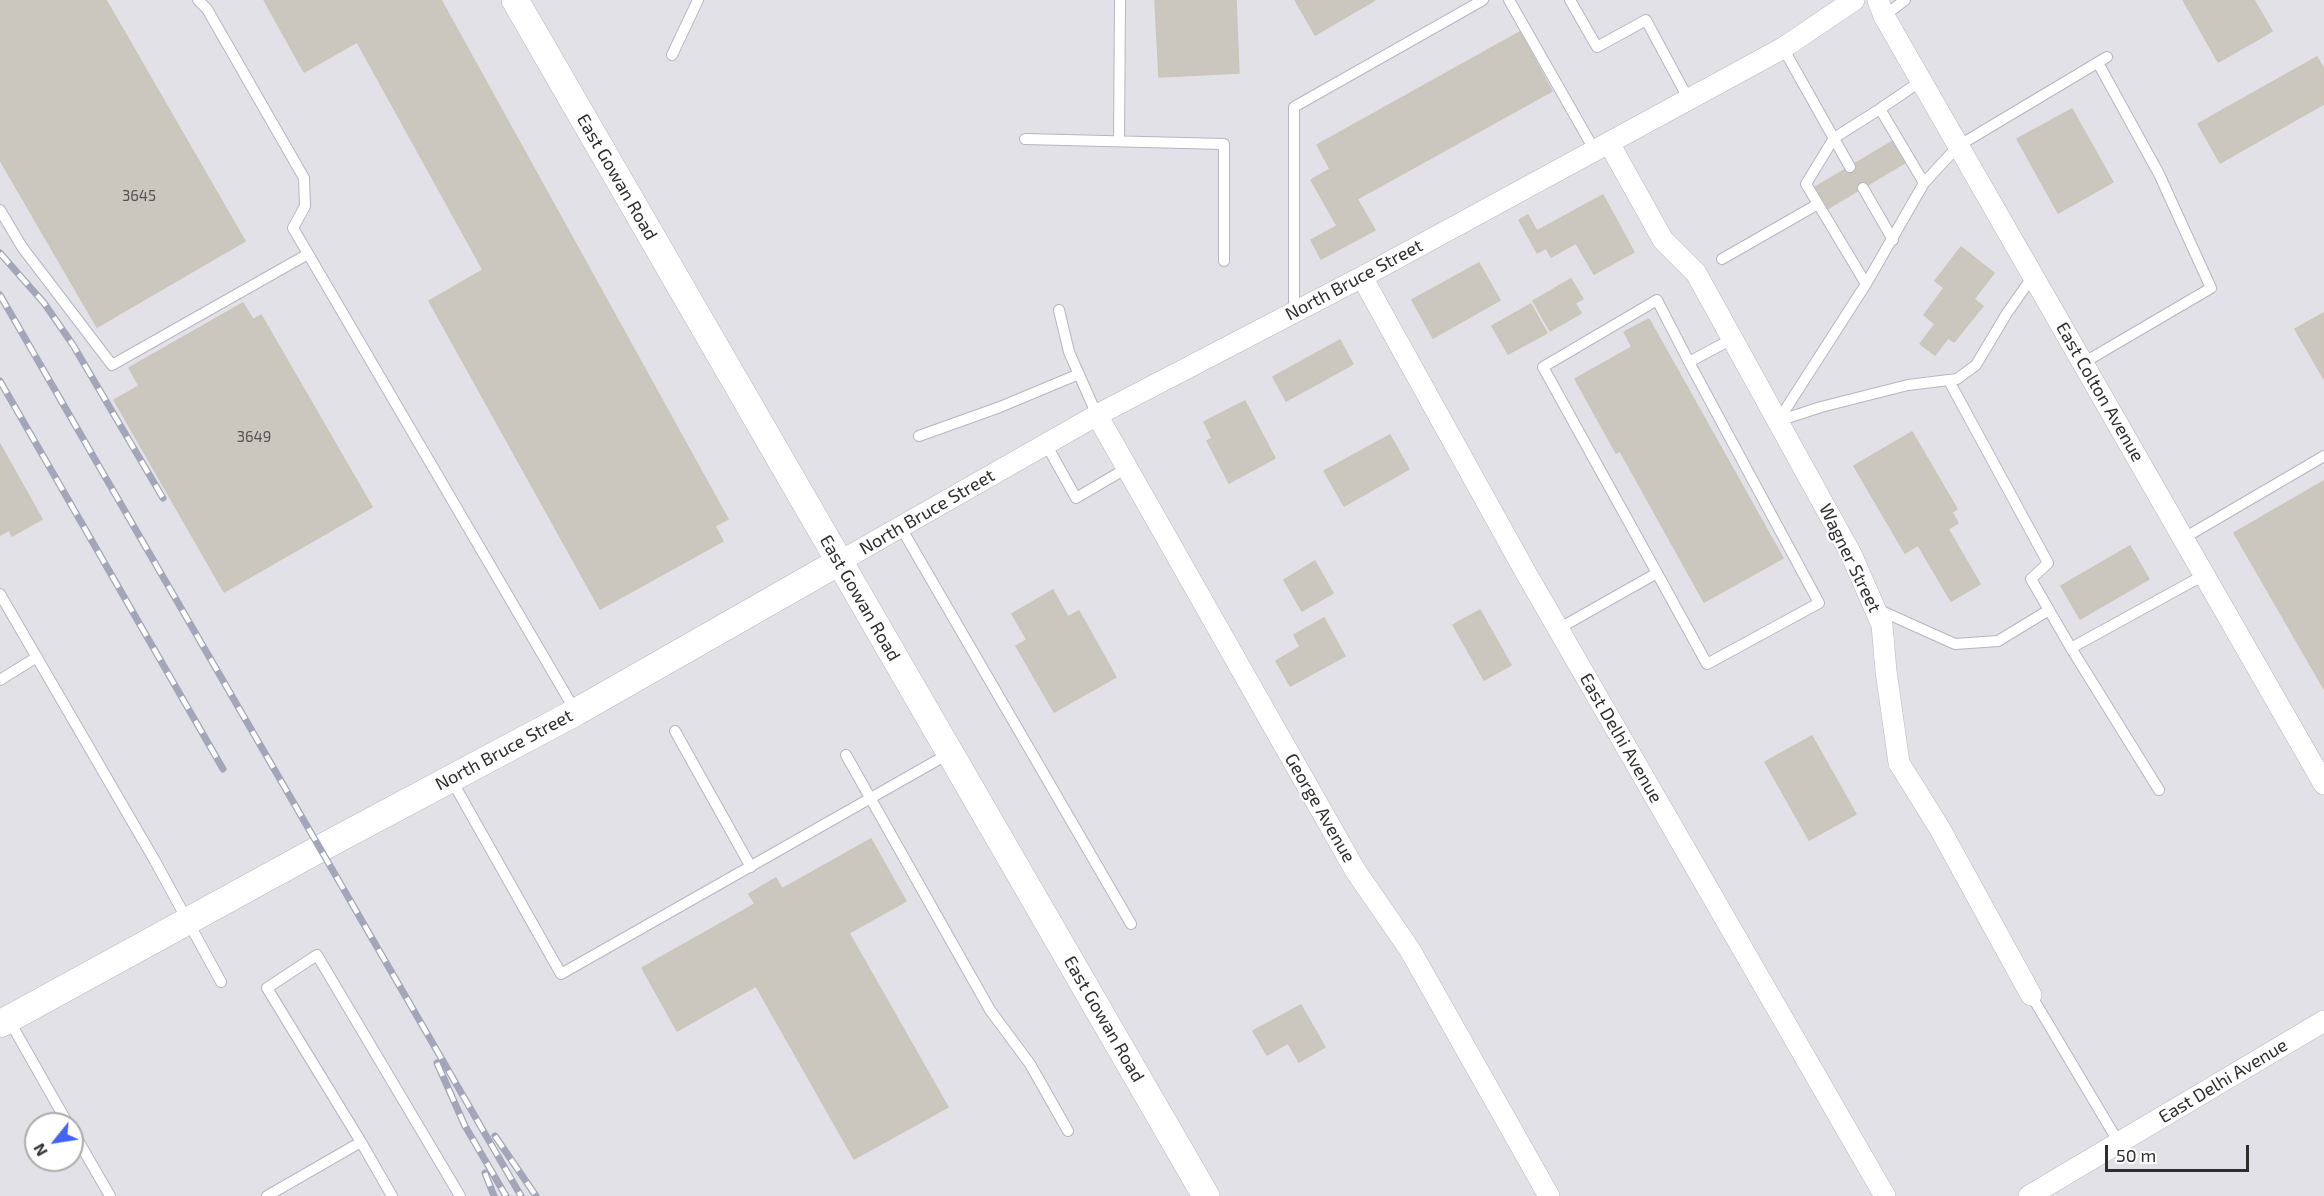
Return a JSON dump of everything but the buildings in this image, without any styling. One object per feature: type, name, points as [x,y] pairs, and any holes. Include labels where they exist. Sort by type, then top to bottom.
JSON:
[{"type":"street","name":"East Gowan Road","points":[[515,0],[1206,1196]]},
{"type":"street","name":"North Bruce Street","points":[[4,1022],[576,712],[1097,415],[1362,277],[1689,100],[1783,48],[1854,0]]},
{"type":"street","name":"East Colton Avenue","points":[[1881,8],[2324,784]]},
{"type":"street","name":"Wagner Street","points":[[1602,147],[1663,240],[1696,273],[1851,554],[1882,625],[1899,763],[1940,829],[2031,995]]},
{"type":"street","name":"East Delhi Avenue","points":[[1362,277],[1558,629],[1885,1196]]},
{"type":"street","name":"George Avenue","points":[[1097,415],[1355,870],[1410,950],[1549,1196]]},
{"type":"street","name":"East Delhi Avenue","points":[[2030,1196],[2324,1021]]},
{"type":"lane","points":[[198,0],[207,4],[304,177],[305,206],[293,228],[576,712]]},
{"type":"lane","points":[[672,55],[698,0]]},
{"type":"lane","points":[[1119,141],[1120,0]]},
{"type":"lane","points":[[1294,313],[1294,107],[1483,0]]},
{"type":"lane","points":[[1509,0],[1602,147]]},
{"type":"lane","points":[[1570,0],[1597,47],[1646,20],[1689,100]]},
{"type":"lane","points":[[1881,8],[1905,0]]},
{"type":"lane","points":[[1783,48],[1850,166]]},
{"type":"lane","points":[[1778,421],[1893,240],[1924,183],[1958,146],[2102,60],[2159,174],[2211,288],[2083,363]]},
{"type":"lane","points":[[1866,284],[1806,184],[1834,138],[1921,81]]},
{"type":"lane","points":[[1880,109],[1924,183]]},
{"type":"lane","points":[[1025,139],[1224,144],[1224,261]]},
{"type":"lane","points":[[1863,188],[1893,240]]},
{"type":"lane","points":[[1722,259],[1818,204]]},
{"type":"lane","points":[[0,210],[22,247],[112,365],[308,254]]},
{"type":"lane","points":[[1778,421],[1821,407],[1908,385],[1956,379],[1976,365],[2007,313],[2033,276]]},
{"type":"lane","points":[[1657,300],[1819,603],[1707,664],[1657,573],[1543,367],[1657,300]]},
{"type":"lane","points":[[1059,310],[1069,352],[1097,415]]},
{"type":"lane","points":[[1689,362],[1732,339]]},
{"type":"lane","points":[[919,436],[1000,407],[1079,374]]},
{"type":"lane","points":[[1949,381],[2049,563],[2031,579],[2159,790]]},
{"type":"lane","points":[[1046,444],[1076,498],[1127,468]]},
{"type":"lane","points":[[2184,538],[2324,456]]},
{"type":"lane","points":[[900,526],[1131,924]]},
{"type":"lane","points":[[1558,629],[1657,573]]},
{"type":"lane","points":[[2071,648],[2204,575]]},
{"type":"lane","points":[[0,594],[155,861],[221,982]]},
{"type":"lane","points":[[1875,608],[1955,644],[1998,641],[2049,610]]},
{"type":"lane","points":[[0,680],[37,657]]},
{"type":"lane","points":[[675,731],[751,867]]},
{"type":"lane","points":[[451,778],[561,974],[950,753]]},
{"type":"lane","points":[[846,755],[990,1010],[1030,1064],[1068,1131]]},
{"type":"lane","points":[[392,1196],[267,988],[317,955],[460,1196]]},
{"type":"lane","points":[[2031,995],[2119,1143]]},
{"type":"lane","points":[[4,1022],[60,1112]]},
{"type":"lane","points":[[267,1196],[361,1142]]},
{"type":"lane","points":[[84,1151],[110,1196]]},
{"type":"shaded area","points":[[0,0],[2324,0],[2324,1196],[0,1196]]},
{"type":"railway","points":[[0,253],[44,303],[73,345],[163,498]]},
{"type":"railway","points":[[0,295],[521,1196]]},
{"type":"railway","points":[[0,381],[223,769]]},
{"type":"railway","points":[[437,1063],[465,1126],[506,1196]]},
{"type":"railway","points":[[495,1136],[536,1196]]},
{"type":"railway","points":[[485,1173],[494,1196]]}]
